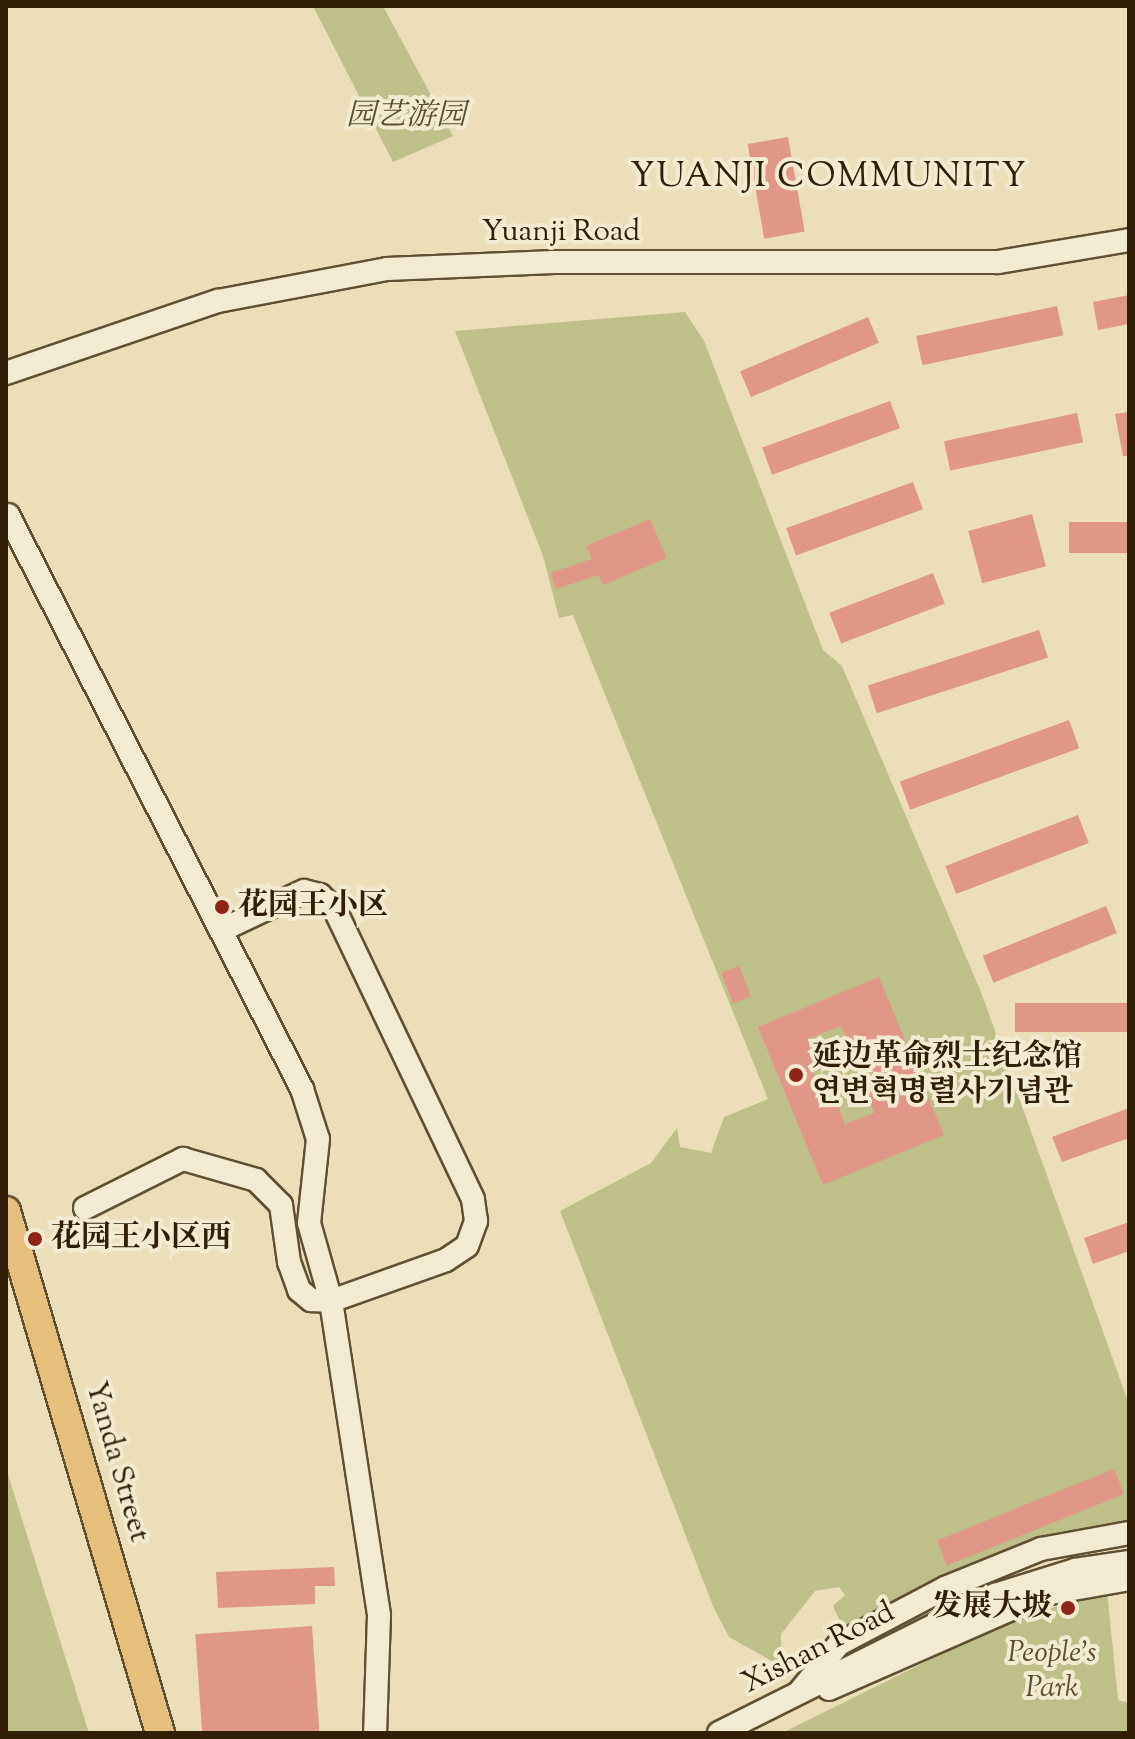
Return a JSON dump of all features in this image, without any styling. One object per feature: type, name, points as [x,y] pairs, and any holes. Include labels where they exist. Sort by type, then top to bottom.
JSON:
[{"type":"main road","name":"Yanda Street","points":[[6,1211],[160,1733]]},
{"type":"street","name":"Yuanji Road","points":[[6,373],[218,301],[387,269],[554,262],[998,262],[1129,240]]},
{"type":"street","points":[[8,515],[302,1089],[318,1139],[309,1223],[331,1301],[379,1615],[375,1733]]},
{"type":"street","points":[[85,1208],[183,1159],[256,1180],[281,1205],[299,1290],[311,1300],[331,1301],[446,1260],[467,1246],[476,1221],[473,1199],[335,910],[320,895],[304,891],[222,930]]},
{"type":"street","points":[[797,1695],[839,1644],[945,1588],[1041,1549],[1129,1533]]},
{"type":"street","name":"Xishan Road","points":[[719,1733],[995,1595],[1075,1570],[1129,1562]]},
{"type":"street","points":[[797,1695],[847,1686],[1045,1594],[1129,1579]]},
{"type":"green space","name":"园艺游园","points":[[313,6],[383,6],[453,136],[393,162]]},
{"type":"green space","points":[[685,312],[704,341],[823,650],[842,666],[981,992],[1129,1404],[1129,1527],[940,1585],[843,1628],[833,1606],[845,1595],[839,1587],[815,1591],[781,1634],[781,1666],[729,1637],[713,1606],[560,1211],[651,1163],[677,1128],[680,1147],[711,1153],[724,1117],[768,1099],[573,615],[559,618],[543,556],[455,331]]},
{"type":"green space","points":[[6,1468],[89,1733],[6,1733]]},
{"type":"green space","name":"People's Park","points":[[1107,1591],[1118,1700],[1129,1703],[1129,1733],[782,1733],[1006,1622]]},
{"type":"building","points":[[788,137],[805,232],[764,239],[748,144]]},
{"type":"building","points":[[1129,295],[1129,324],[1098,330],[1093,302]]},
{"type":"building","points":[[1057,306],[1063,335],[922,365],[916,336]]},
{"type":"building","points":[[868,317],[879,343],[751,397],[740,371]]},
{"type":"building","points":[[890,401],[900,428],[772,475],[762,448]]},
{"type":"building","points":[[1129,412],[1129,456],[1123,456],[1115,414]]},
{"type":"building","points":[[1077,413],[1083,442],[950,471],[944,441]]},
{"type":"building","points":[[913,482],[923,509],[796,555],[786,528]]},
{"type":"building","points":[[1032,514],[1046,566],[982,583],[968,531]]},
{"type":"building","points":[[650,519],[667,558],[603,585],[599,575],[556,589],[550,573],[592,559],[586,546]]},
{"type":"building","points":[[1069,522],[1129,522],[1129,553],[1069,553]]},
{"type":"building","points":[[933,573],[945,604],[841,644],[829,613]]},
{"type":"building","points":[[1039,630],[1048,658],[877,713],[868,686]]},
{"type":"building","points":[[1069,720],[1079,748],[910,810],[900,782]]},
{"type":"building","points":[[1078,815],[1089,843],[956,894],[945,866]]},
{"type":"building","points":[[1106,906],[1117,933],[994,983],[983,956]]},
{"type":"building","points":[[739,966],[751,997],[733,1004],[721,973]]},
{"type":"building","name":"延边革命烈士纪念馆 연변혁명렬사기념관","points":[[879,977],[944,1135],[823,1185],[758,1027]],"holes":[[[841,1026],[852,1054],[864,1049],[879,1089],[867,1093],[874,1113],[845,1124],[837,1104],[826,1108],[811,1068],[822,1064],[812,1037]]]},
{"type":"building","points":[[1015,1003],[1129,1003],[1129,1032],[1015,1032]]},
{"type":"building","points":[[1129,1108],[1129,1138],[1062,1162],[1052,1137]]},
{"type":"building","points":[[1129,1222],[1129,1251],[1093,1264],[1084,1238]]},
{"type":"building","points":[[1114,1469],[1124,1494],[947,1566],[937,1541]]},
{"type":"building","points":[[334,1567],[335,1586],[315,1586],[315,1604],[218,1608],[216,1572]]},
{"type":"building","points":[[312,1626],[319,1733],[202,1733],[195,1634]]},
{"type":"place","name":"花园王小区","points":[[222,907]]},
{"type":"place","name":"延边革命烈士纪念馆 연변혁명렬사기념관","points":[[796,1075]]},
{"type":"place","name":"花园王小区西","points":[[35,1239]]},
{"type":"place","name":"发展大坡","points":[[1068,1608]]},
{"type":"district","name":"YUANJI COMMUNITY","points":[[829,178]]}]
